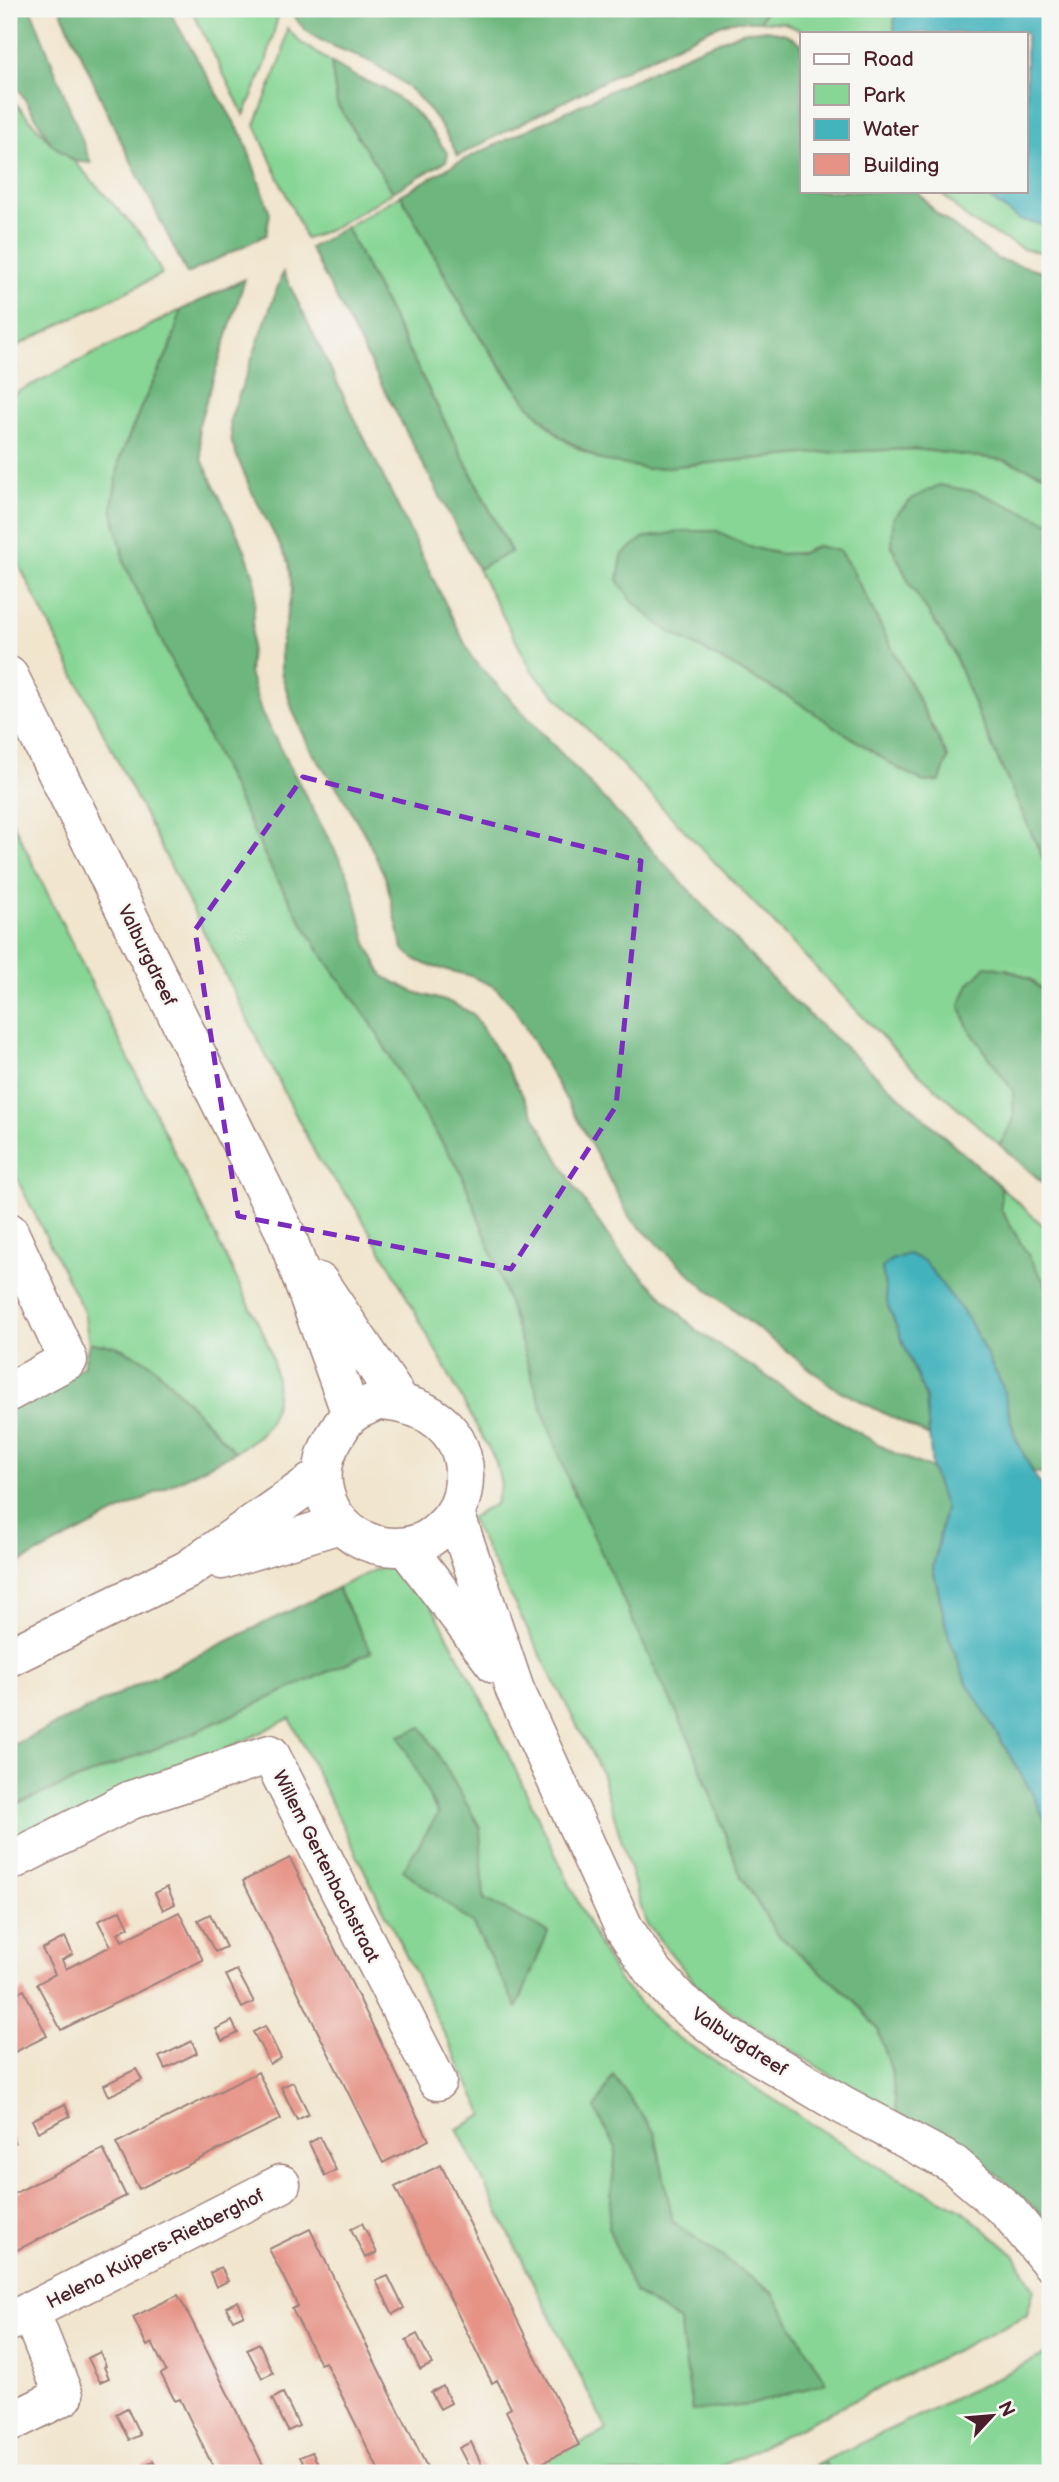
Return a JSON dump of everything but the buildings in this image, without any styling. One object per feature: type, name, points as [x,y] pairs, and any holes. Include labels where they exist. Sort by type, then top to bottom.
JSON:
[{"type":"street","name":"Valburgdreef","points":[[9,676],[286,1234],[351,1414]]},
{"type":"street","points":[[9,1232],[68,1360],[9,1392]]},
{"type":"street","name":"Valburgdreef","points":[[286,1234],[400,1402]]},
{"type":"street","points":[[377,1401],[400,1402],[433,1416],[451,1433],[462,1454],[465,1479],[460,1502],[448,1523],[429,1538],[406,1547],[382,1547],[359,1539],[340,1524],[328,1504],[321,1476],[327,1449],[351,1414],[377,1401]]},
{"type":"street","points":[[9,1657],[187,1570],[321,1476]]},
{"type":"street","name":"Valburgdreef","points":[[455,1513],[515,1690],[624,1928],[652,1970],[680,2001],[727,2037],[841,2104],[953,2164],[1009,2212],[1050,2262]]},
{"type":"street","points":[[187,1570],[340,1524]]},
{"type":"street","name":"Valburgdreef","points":[[406,1547],[515,1690]]},
{"type":"street","name":"Willem Gertenbachstraat","points":[[9,1862],[131,1800],[270,1754],[437,2081]]},
{"type":"street","name":"Helena Kuipers-Rietberghof","points":[[9,2423],[64,2396],[19,2317],[281,2185]]},
{"type":"highlighted area","points":[[303,777],[641,861],[616,1106],[511,1269],[238,1216],[195,930]]},
{"type":"green space","points":[[9,9],[31,9],[91,163],[74,161],[51,143],[9,78]]},
{"type":"green space","points":[[60,9],[168,9],[244,139],[270,213],[266,235],[187,274],[117,133]]},
{"type":"green space","points":[[191,9],[277,9],[278,16],[266,63],[244,115]]},
{"type":"green space","points":[[291,9],[766,9],[760,21],[731,21],[710,29],[458,156],[431,112],[404,84],[373,63],[320,40],[303,27]]},
{"type":"green space","points":[[766,9],[895,9],[894,32],[804,32],[785,23],[760,21]]},
{"type":"green space","points":[[287,28],[300,42],[331,62],[337,104],[393,192],[331,229],[306,239],[255,125],[283,54]]},
{"type":"green space","points":[[767,30],[786,34],[800,43],[800,192],[918,192],[935,212],[997,259],[1050,273],[1050,476],[1004,460],[914,449],[816,453],[647,469],[601,460],[561,437],[527,403],[475,329],[401,195],[455,164],[694,51],[745,31]]},
{"type":"green space","points":[[331,62],[358,78],[383,88],[412,109],[448,154],[446,161],[393,192],[337,104]]},
{"type":"green space","points":[[9,96],[51,143],[74,161],[145,239],[162,274],[9,350]]},
{"type":"green space","points":[[940,192],[980,192],[1020,220],[1050,226],[1050,254],[1023,249],[970,221]]},
{"type":"green space","points":[[401,195],[452,290],[512,383],[534,411],[559,436],[601,460],[914,449],[1004,460],[1050,476],[1050,523],[1019,510],[892,547],[911,586],[952,649],[980,719],[1050,874],[1050,997],[1031,979],[1007,969],[960,1005],[968,1027],[1013,1091],[1014,1119],[1000,1145],[907,1063],[532,671],[478,569],[511,551],[346,227]],"holes":[[[716,531],[750,547],[780,554],[802,553],[817,546],[839,551],[851,568],[948,757],[924,782],[899,769],[793,699],[737,669]]]},
{"type":"green space","points":[[346,227],[511,552],[478,569],[310,248]]},
{"type":"green space","points":[[283,272],[472,658],[789,997],[1001,1187],[1001,1210],[1050,1292],[1050,1476],[1032,1471],[1015,1437],[1002,1385],[969,1320],[924,1261],[882,1269],[888,1306],[926,1398],[929,1436],[836,1389],[705,1288],[630,1218],[513,1006],[495,987],[471,976],[427,965],[403,949],[386,879],[367,838],[310,749],[293,711],[281,672],[281,645],[292,590],[289,563],[250,488],[232,443],[230,420]]},
{"type":"green space","points":[[245,279],[198,427],[202,460],[245,550],[256,583],[249,673],[262,714],[349,877],[368,947],[383,976],[414,992],[452,1003],[473,1014],[505,1064],[575,1188],[622,1256],[697,1331],[806,1402],[894,1453],[932,1469],[945,1509],[933,1568],[949,1638],[966,1681],[1032,1793],[1050,1831],[1050,2222],[998,2175],[947,2139],[897,2114],[891,2069],[878,2030],[854,2000],[776,1933],[741,1876],[691,1742],[570,1484],[543,1411],[495,1261],[461,1172],[415,1101],[371,1023],[318,949],[273,872],[125,565],[112,507],[120,458],[171,346],[181,310]]},
{"type":"green space","points":[[181,310],[171,346],[120,458],[112,507],[125,565],[273,872],[318,949],[371,1023],[415,1101],[461,1172],[495,1261],[543,1411],[691,1743],[741,1876],[776,1933],[854,2000],[878,2030],[891,2069],[897,2114],[866,2098],[704,1994],[646,1923],[601,1772],[470,1518],[495,1504],[501,1485],[496,1462],[389,1264],[352,1202],[319,1161],[9,545],[9,396]]},
{"type":"green space","points":[[939,485],[977,492],[1050,523],[1050,874],[980,719],[952,649],[911,586],[892,547],[893,518],[913,498]]},
{"type":"green space","points":[[684,531],[717,531],[750,547],[780,554],[802,553],[817,546],[839,551],[851,568],[948,758],[940,781],[924,782],[899,769],[793,699],[666,630],[632,601],[618,580],[622,555],[643,538]]},
{"type":"green space","points":[[9,815],[266,1339],[275,1374],[274,1409],[263,1431],[235,1452],[152,1364],[116,1346],[89,1343],[84,1312],[9,1163]]},
{"type":"green space","points":[[986,966],[1021,975],[1050,997],[1050,1189],[1000,1145],[1014,1119],[1013,1091],[968,1027],[960,1005],[969,984]]},
{"type":"green space","points":[[1001,1187],[1050,1232],[1050,1292],[1001,1210]]},
{"type":"green space","points":[[89,1343],[116,1346],[152,1364],[235,1452],[9,1568],[9,1407],[83,1366]]},
{"type":"green space","points":[[405,1555],[487,1710],[597,1942],[619,1981],[666,2030],[885,2171],[962,2210],[1015,2256],[1034,2289],[1027,2315],[708,2473],[520,2473],[607,2430],[457,2129],[484,2115],[290,1718],[9,1856],[9,1807],[177,1740],[371,1652],[337,1588]]},
{"type":"green space","points":[[337,1588],[371,1652],[177,1740],[9,1807],[9,1747]]},
{"type":"green space","points":[[422,1727],[480,1827],[484,1899],[548,1932],[517,2008],[472,1923],[403,1870],[438,1814],[399,1736]]},
{"type":"green space","points":[[613,2075],[655,2133],[673,2222],[773,2293],[827,2383],[750,2405],[692,2411],[680,2322],[634,2292],[608,2227],[616,2148],[595,2109]]},
{"type":"green space","points":[[1050,2352],[1050,2473],[830,2473],[824,2461]]},
{"type":"green space","points":[[824,2461],[830,2473],[800,2473]]},
{"type":"water","points":[[895,9],[1050,9],[1050,226],[1020,220],[980,192],[1028,192],[1028,32],[894,32]]},
{"type":"water","points":[[908,1254],[924,1261],[969,1320],[1002,1385],[1015,1437],[1050,1499],[1050,1831],[1032,1793],[966,1681],[949,1638],[933,1568],[945,1509],[932,1469],[926,1398],[888,1306],[882,1268],[891,1260]]}]
